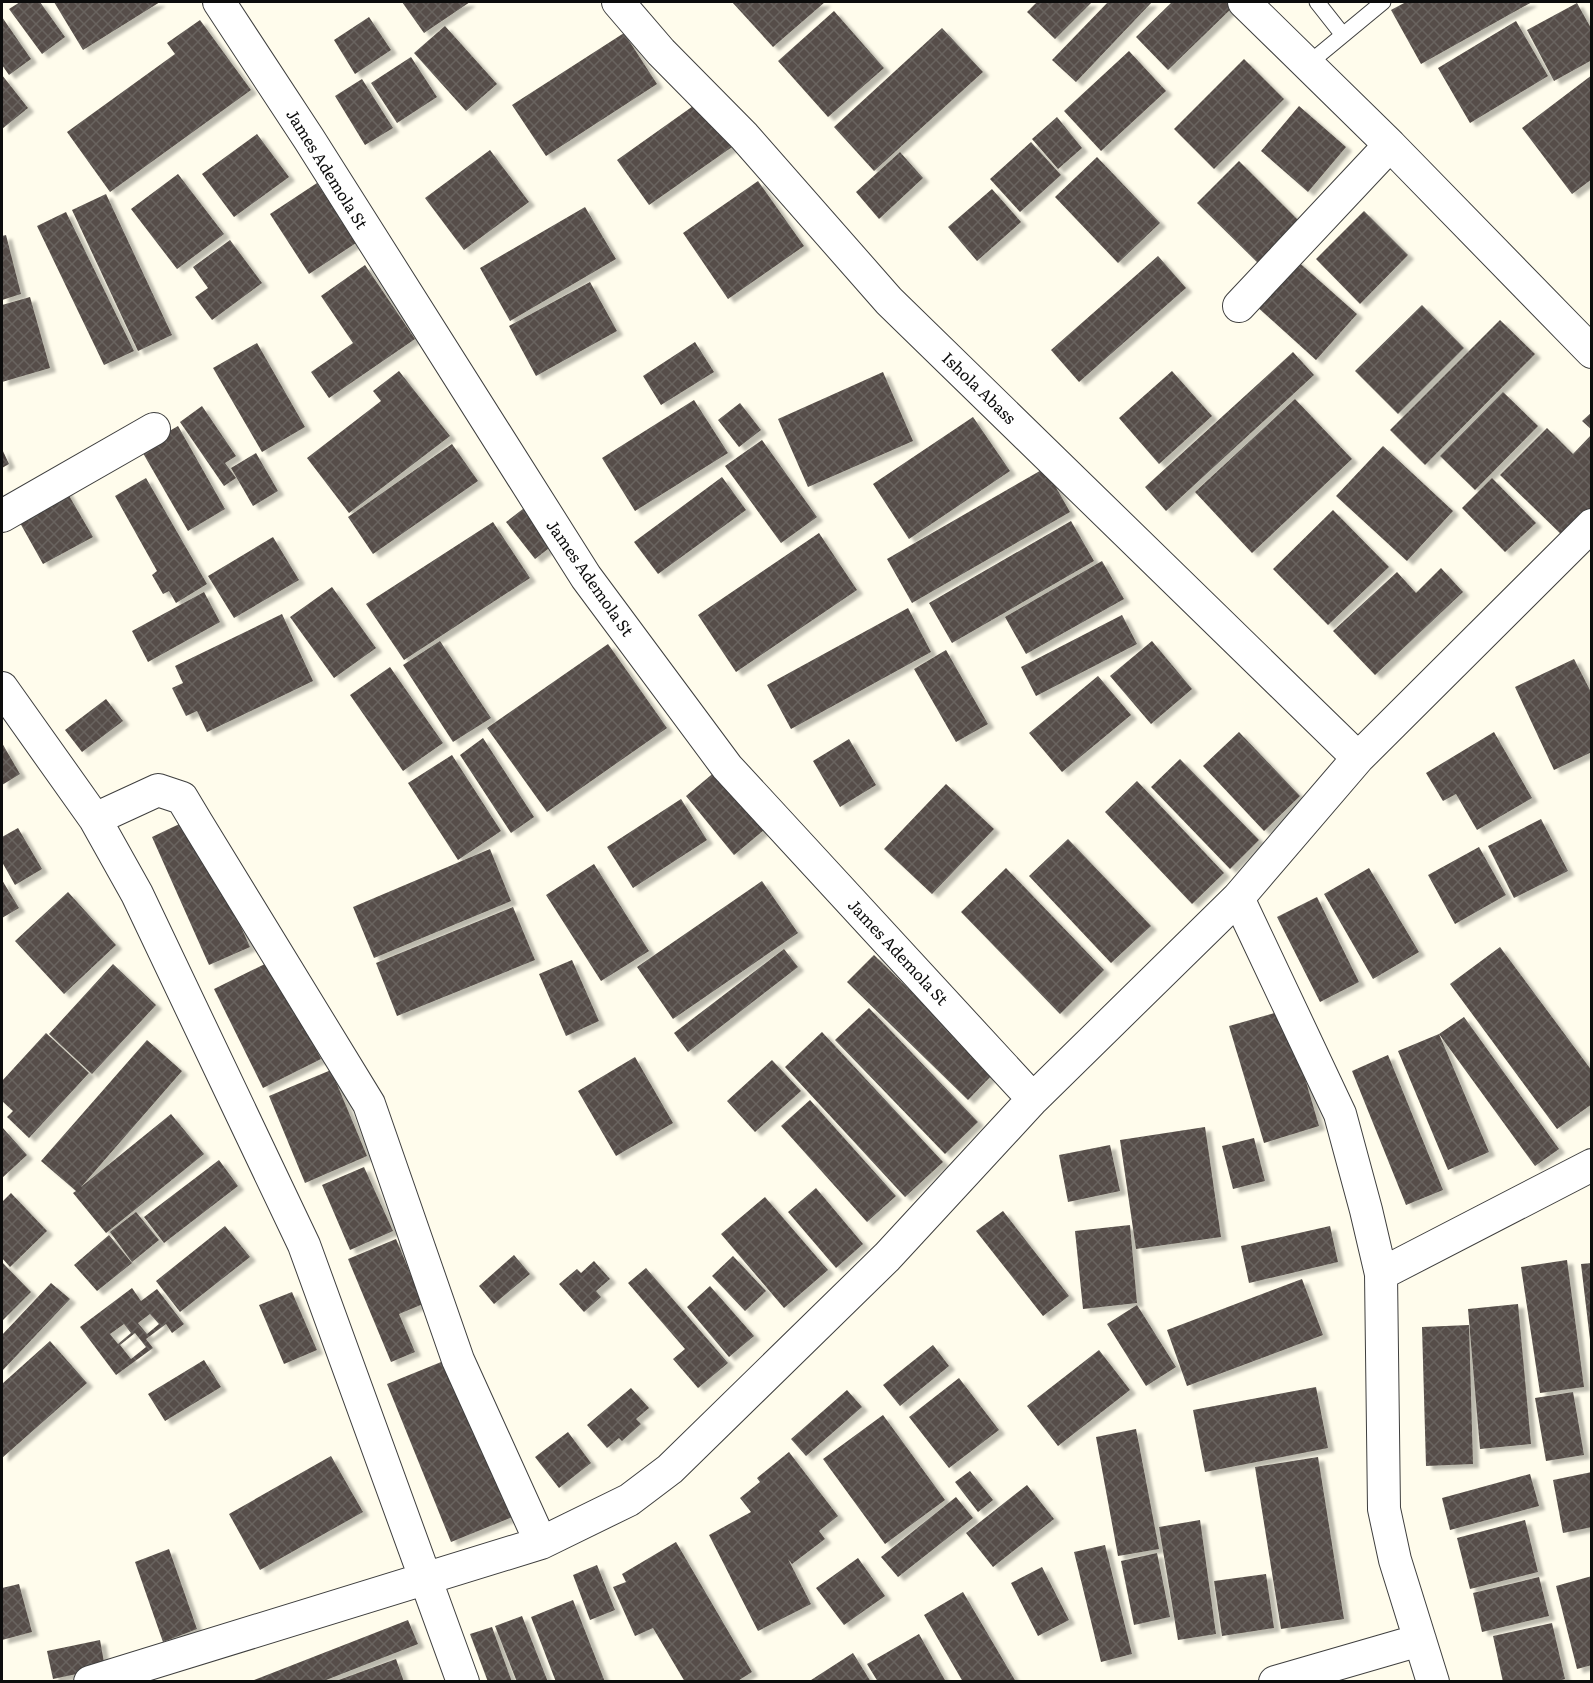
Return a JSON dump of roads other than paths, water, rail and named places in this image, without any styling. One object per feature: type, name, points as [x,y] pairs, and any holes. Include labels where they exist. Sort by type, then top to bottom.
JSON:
[{"type":"street","name":"James Ademola St","points":[[219,2],[309,139],[593,587],[727,767],[1033,1099]]},
{"type":"street","name":"Ishola Abass","points":[[618,2],[661,52],[744,136],[889,301],[1358,758]]},
{"type":"street","points":[[1244,2],[1390,145],[1592,352]]},
{"type":"street","points":[[1239,306],[1390,145]]},
{"type":"street","points":[[2,516],[154,429]]},
{"type":"street","points":[[90,1682],[541,1543],[568,1532],[629,1500],[670,1468],[887,1257],[1033,1099],[1238,897],[1358,758],[1592,525]]},
{"type":"street","points":[[2,688],[95,819],[137,894],[304,1245],[463,1682]]},
{"type":"street","points":[[95,819],[158,790],[182,798],[369,1104],[458,1360],[541,1543]]},
{"type":"street","points":[[1238,897],[1340,1114],[1366,1210],[1381,1274],[1384,1509],[1395,1560],[1433,1682]]},
{"type":"street","points":[[1381,1274],[1592,1165]]},
{"type":"street","points":[[1275,1682],[1420,1640]]},
{"type":"lane","points":[[1317,2],[1343,35]]},
{"type":"lane","points":[[1308,64],[1383,2]]}]
